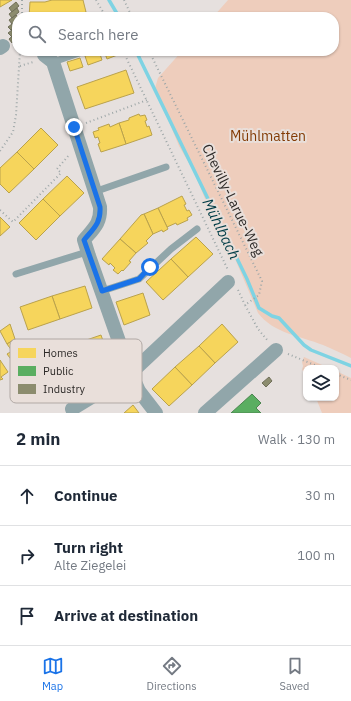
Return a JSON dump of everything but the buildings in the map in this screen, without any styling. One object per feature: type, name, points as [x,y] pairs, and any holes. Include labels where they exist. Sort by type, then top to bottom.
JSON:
[{"type":"street","points":[[48,59],[74,127],[100,207],[98,224],[84,240],[119,339]]},
{"type":"street","points":[[142,363],[231,280]]},
{"type":"street","points":[[205,413],[276,350]]},
{"type":"street","points":[[142,395],[156,413]]},
{"type":"street","points":[[72,409],[82,403]]},
{"type":"lane","points":[[48,59],[62,56]]},
{"type":"lane","points":[[94,192],[166,167]]},
{"type":"lane","points":[[102,291],[139,279],[171,249],[198,229]]},
{"type":"lane","points":[[16,274],[88,252]]},
{"type":"path","points":[[22,0],[22,12]]},
{"type":"path","points":[[96,0],[103,12]]},
{"type":"path","points":[[124,0],[130,12]]},
{"type":"path","points":[[0,150],[13,132],[16,115],[20,56]]},
{"type":"path","points":[[125,56],[231,280],[258,329],[276,350],[314,365]]},
{"type":"path","name":"Chevilly-Larue-Weg","points":[[151,56],[262,281],[259,295],[245,305]]},
{"type":"path","points":[[74,127],[147,100]]},
{"type":"path","points":[[0,210],[12,222],[61,173],[57,169],[79,144]]},
{"type":"path","points":[[339,375],[351,380]]},
{"type":"green space","name":"Mühlmatten","points":[[228,0],[351,0],[351,358],[323,345],[279,330],[264,320],[258,313],[227,240],[211,213],[193,170],[179,146],[155,88],[158,78],[178,56],[339,56],[339,12],[217,12]]},
{"type":"green space","points":[[304,357],[322,365],[303,366],[302,362]]},
{"type":"green space","points":[[339,372],[351,378],[351,413],[322,413],[317,401],[339,401]]},
{"type":"waterway","name":"Mühlbach","points":[[109,0],[116,12]]},
{"type":"waterway","name":"Mühlbach","points":[[138,56],[247,279],[259,308],[272,316],[279,318],[304,345],[311,350],[351,366]]},
{"type":"route","points":[[74,127],[100,207],[98,224],[84,240],[102,291],[139,279],[150,267]]}]
